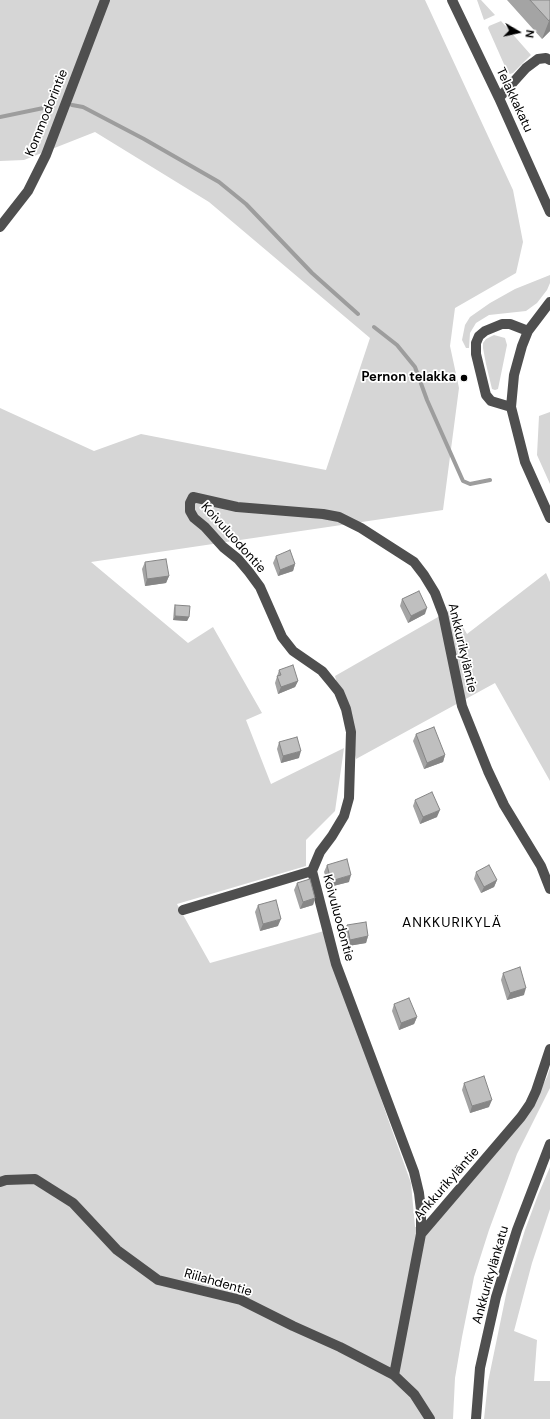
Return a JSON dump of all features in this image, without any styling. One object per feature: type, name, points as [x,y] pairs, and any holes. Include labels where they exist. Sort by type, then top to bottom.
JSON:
[{"type":"street","name":"Kommodorintie","points":[[0,227],[28,191],[46,155],[106,0]]},
{"type":"street","name":"Telakkakatu","points":[[452,0],[499,98],[550,212]]},
{"type":"street","points":[[499,98],[526,68],[538,59],[546,58],[550,60]]},
{"type":"street","points":[[550,302],[528,331],[522,346],[514,375],[511,407],[525,462],[550,518]]},
{"type":"street","points":[[511,407],[491,401],[486,395],[476,354],[476,342],[479,336],[485,331],[502,324],[510,324],[528,331]]},
{"type":"street","name":"Koivuluodontie","points":[[193,497],[190,503],[190,511],[194,518],[238,559],[249,572],[260,587],[282,637],[293,651],[322,671],[339,692],[346,709],[351,732],[349,798],[344,816],[320,852],[312,870],[336,964],[414,1172],[421,1210],[421,1234]]},
{"type":"street","name":"Ankkurikyläntie","points":[[193,497],[237,507],[323,514],[340,517],[414,562],[435,593],[443,614],[462,706],[488,771],[504,805],[541,866],[550,889]]},
{"type":"street","points":[[183,910],[312,870]]},
{"type":"street","name":"Ankkurikyläntie","points":[[394,1375],[421,1234],[521,1117],[536,1092],[550,1049]]},
{"type":"street","name":"Ankkurikylänkatu","points":[[476,1419],[480,1368],[496,1297],[517,1230],[550,1144]]},
{"type":"street","name":"Riilahdentie","points":[[0,1182],[6,1180],[35,1179],[73,1203],[117,1250],[158,1280],[241,1300],[340,1347],[394,1375],[414,1394],[430,1419]]},
{"type":"shaded area","points":[[0,0],[425,0],[513,190],[523,242],[516,273],[455,308],[450,346],[459,388],[443,510],[91,562],[188,643],[213,627],[262,713],[246,720],[271,784],[344,748],[335,811],[306,840],[306,866],[177,904],[210,963],[324,931],[411,1183],[415,1227],[432,1225],[534,1102],[550,1068],[550,1088],[517,1154],[489,1230],[474,1277],[455,1378],[453,1419],[0,1419],[0,408],[94,451],[141,434],[326,470],[370,338],[209,202],[95,132],[24,160],[0,161]]},
{"type":"shaded area","points":[[477,0],[481,0],[495,15],[484,20]]},
{"type":"shaded area","points":[[501,21],[531,55],[513,73],[510,74],[507,71],[488,28],[489,26]]},
{"type":"shaded area","points":[[550,275],[550,283],[547,290],[537,303],[526,311],[489,315],[476,323],[470,333],[469,348],[466,348],[462,340],[465,325],[470,317],[490,303],[515,289]]},
{"type":"shaded area","points":[[494,335],[505,338],[507,345],[498,389],[495,390],[492,389],[483,348],[483,343],[486,339]]},
{"type":"shaded area","points":[[550,412],[550,484],[537,455],[539,416]]},
{"type":"shaded area","points":[[546,573],[550,582],[550,781],[495,683],[356,759],[335,676],[452,609],[467,634]]},
{"type":"shaded area","points":[[550,1167],[550,1209],[532,1263],[514,1331],[537,1340],[534,1381],[550,1381],[550,1419],[484,1419],[488,1382],[508,1285],[525,1230]]},
{"type":"building","points":[[530,0],[550,0],[549,21]]},
{"type":"building","points":[[290,550],[295,564],[280,570],[276,556]]},
{"type":"building","points":[[166,559],[169,576],[147,579],[145,562]]},
{"type":"building","points":[[419,591],[427,608],[411,616],[402,599]]},
{"type":"building","points":[[175,605],[190,606],[189,617],[175,616]]},
{"type":"building","points":[[293,665],[298,681],[281,687],[277,676],[281,675],[279,670]]},
{"type":"building","points":[[434,727],[445,755],[427,763],[416,734]]},
{"type":"building","points":[[297,737],[301,751],[283,756],[279,742]]},
{"type":"building","points":[[432,792],[440,810],[423,817],[415,800]]},
{"type":"building","points":[[347,859],[351,875],[331,881],[327,865]]},
{"type":"building","points":[[489,865],[497,880],[484,887],[476,872]]},
{"type":"building","points":[[310,879],[315,898],[303,902],[297,883]]},
{"type":"building","points":[[276,900],[281,919],[263,924],[258,905]]},
{"type":"building","points":[[366,922],[368,936],[350,940],[347,925]]},
{"type":"building","points":[[520,967],[526,988],[510,993],[503,973]]},
{"type":"building","points":[[409,998],[417,1017],[401,1023],[394,1004]]},
{"type":"building","points":[[484,1076],[492,1100],[472,1106],[464,1083]]},
{"type":"waterway","points":[[72,105],[83,107],[144,139],[219,182],[246,204],[312,273],[358,314]]},
{"type":"waterway","points":[[0,117],[53,106]]},
{"type":"waterway","points":[[374,327],[397,345],[415,367],[427,400],[463,481],[470,484],[490,480]]},
{"type":"place","name":"Pernon telakka","points":[[464,378]]},
{"type":"district","name":"ANKKURIKYLÄ","points":[[452,923]]}]
